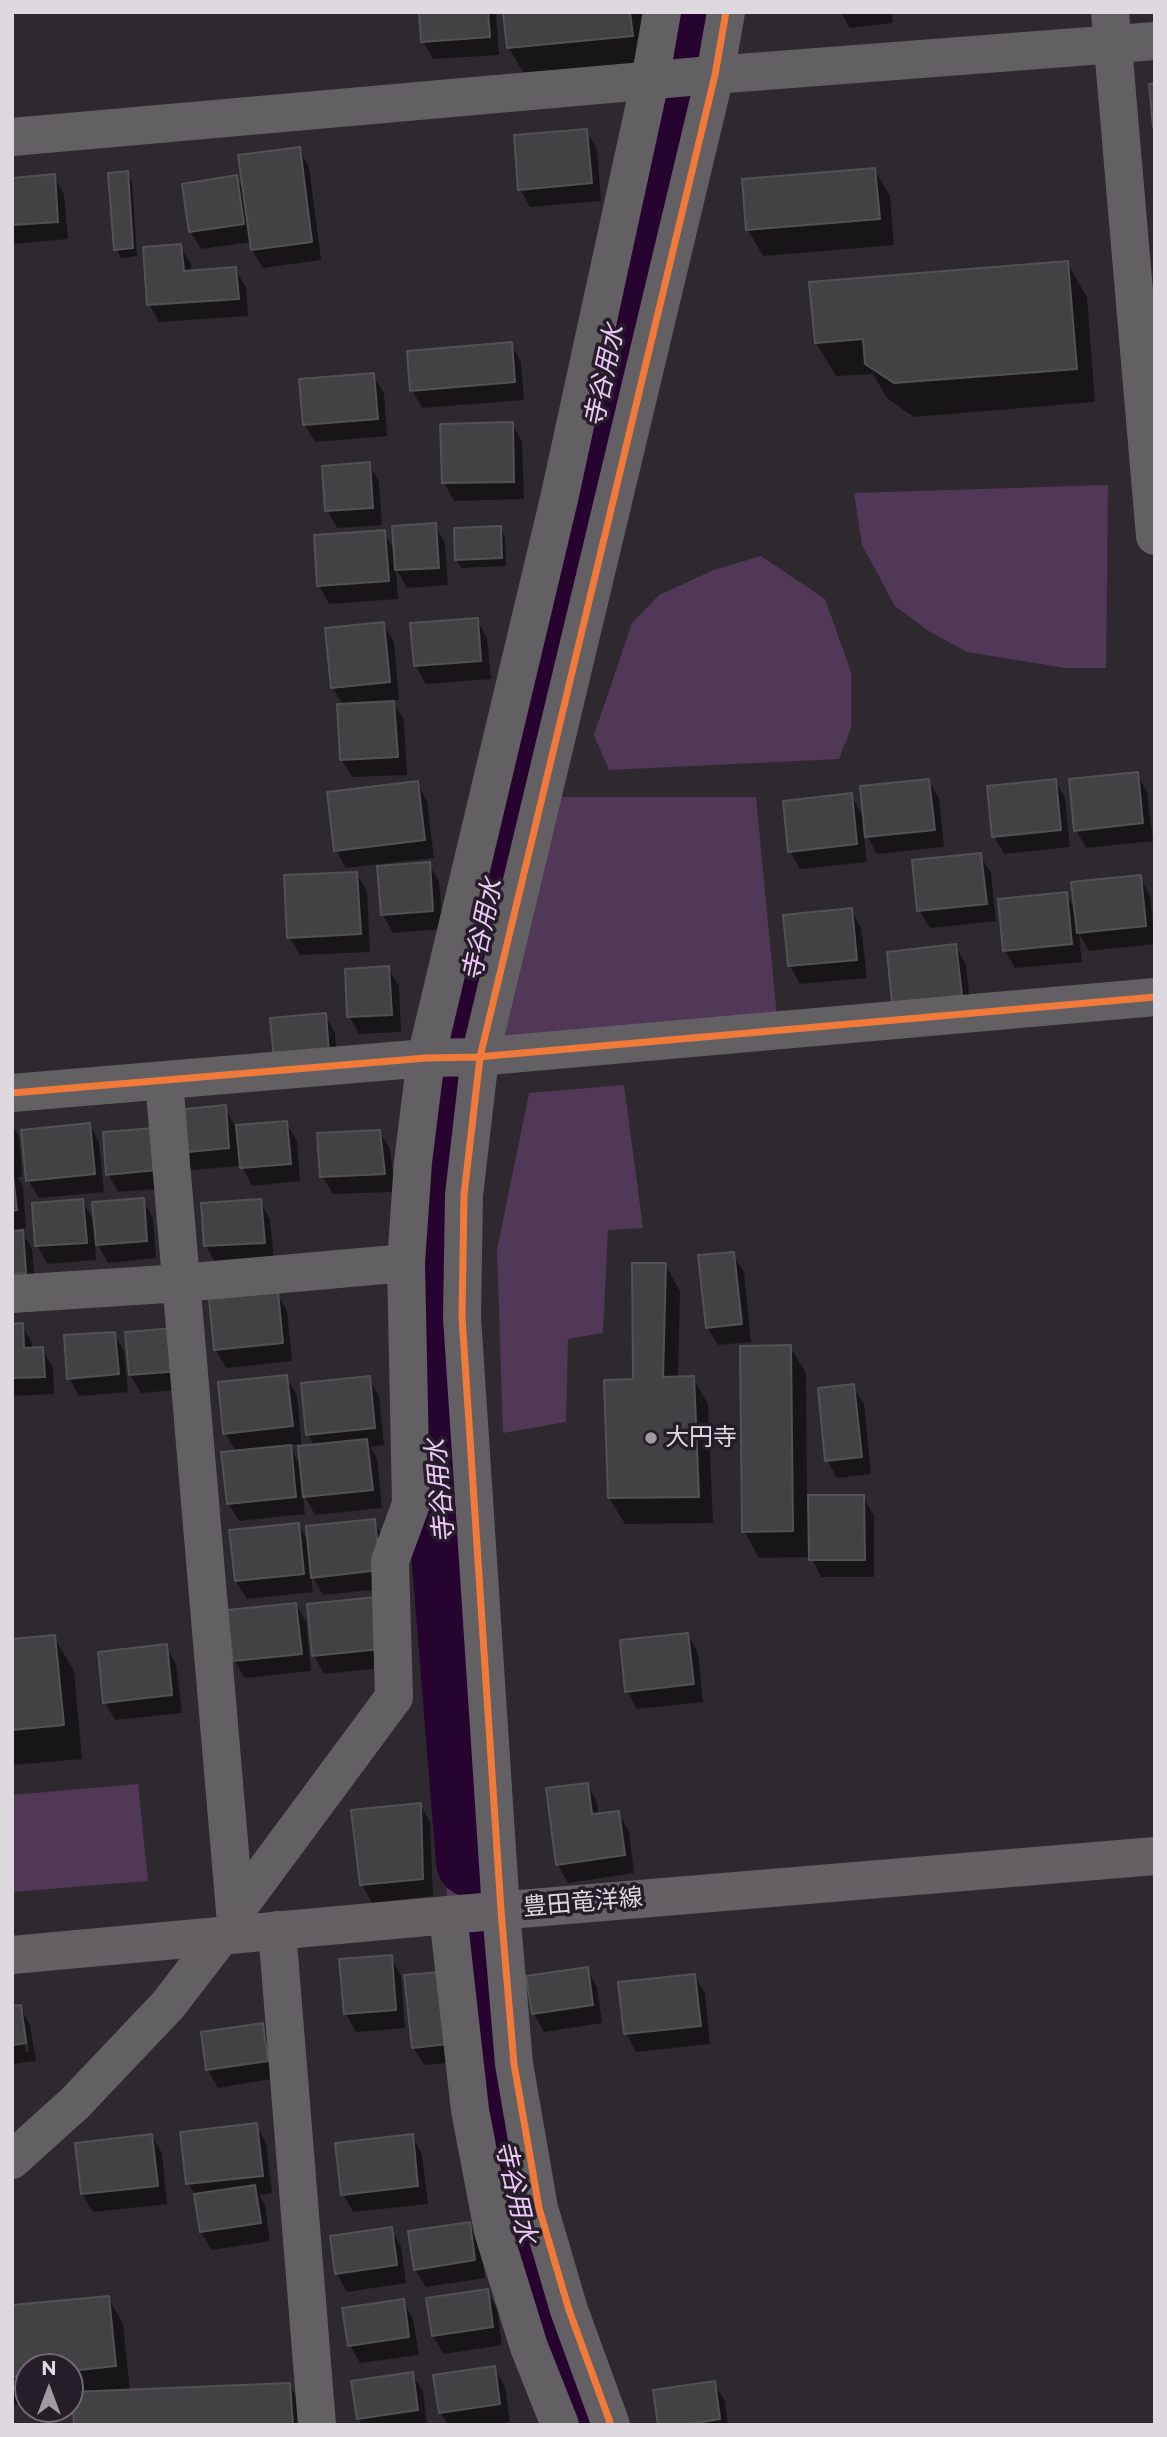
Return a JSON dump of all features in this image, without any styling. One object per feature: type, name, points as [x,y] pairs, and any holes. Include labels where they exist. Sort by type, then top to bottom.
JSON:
[{"type":"main road","name":"豊田竜洋線","points":[[12,1955],[231,1927],[277,1930],[1155,1856]]},
{"type":"street","points":[[12,2160],[75,2103],[168,2005],[231,1927],[394,1697],[390,1561],[411,1504],[406,1262],[413,1162],[428,1058],[653,80],[662,12]]},
{"type":"street","points":[[611,2425],[569,2310],[539,2208],[514,2064],[501,1910],[462,1317],[464,1195],[479,1057],[707,75],[726,12]]},
{"type":"street","points":[[12,137],[707,75],[1112,28],[1155,41]]},
{"type":"street","points":[[1112,28],[1155,536]]},
{"type":"street","points":[[12,1093],[428,1058],[479,1057],[1155,998]]},
{"type":"street","points":[[164,1081],[231,1927]]},
{"type":"street","points":[[12,1294],[181,1283],[406,1262]]},
{"type":"street","points":[[448,1915],[470,2110],[493,2231],[529,2347],[560,2425]]},
{"type":"street","points":[[277,1930],[317,2425]]},
{"type":"shaded area","points":[[669,12],[726,12],[464,1218],[501,1910],[562,2287],[623,2425],[566,2425],[506,2274],[448,1915],[424,1501],[416,1288],[429,1118]]},
{"type":"shaded area","points":[[1108,485],[1106,668],[1066,668],[967,652],[930,632],[895,606],[862,545],[854,493]]},
{"type":"shaded area","points":[[761,556],[825,599],[851,672],[851,728],[839,759],[609,770],[594,735],[632,623],[659,595],[714,570]]},
{"type":"shaded area","points":[[559,797],[756,797],[777,1017],[498,1041]]},
{"type":"shaded area","points":[[624,1085],[643,1228],[608,1230],[603,1333],[568,1339],[566,1422],[503,1433],[497,1250],[529,1093]]},
{"type":"shaded area","points":[[138,1784],[148,1881],[12,1892],[12,1795]]},
{"type":"building","points":[[419,12],[488,12],[490,37],[421,42]]},
{"type":"building","points":[[503,12],[630,12],[633,36],[507,48]]},
{"type":"building","points":[[1155,83],[1155,127],[1153,127],[1149,84]]},
{"type":"building","points":[[587,129],[592,183],[518,190],[514,135]]},
{"type":"building","points":[[300,147],[312,242],[251,250],[238,155]]},
{"type":"building","points":[[875,168],[880,219],[746,230],[742,179]]},
{"type":"building","points":[[128,171],[133,248],[114,250],[108,173]]},
{"type":"building","points":[[55,174],[58,222],[12,225],[12,178]]},
{"type":"building","points":[[237,175],[244,224],[189,232],[182,184]]},
{"type":"building","points":[[181,244],[184,271],[236,267],[239,299],[147,305],[143,247]]},
{"type":"building","points":[[1068,261],[1077,369],[894,383],[865,364],[863,339],[815,343],[809,282]]},
{"type":"building","points":[[512,342],[515,382],[410,391],[407,351]]},
{"type":"building","points":[[374,373],[378,419],[303,425],[299,379]]},
{"type":"building","points":[[513,422],[514,482],[442,483],[440,424]]},
{"type":"building","points":[[370,462],[373,508],[325,511],[322,466]]},
{"type":"building","points":[[436,523],[439,568],[395,570],[392,526]]},
{"type":"building","points":[[501,526],[502,558],[455,560],[454,528]]},
{"type":"building","points":[[385,530],[389,581],[317,586],[314,535]]},
{"type":"building","points":[[478,618],[481,661],[414,666],[410,623]]},
{"type":"building","points":[[384,622],[390,682],[331,688],[325,628]]},
{"type":"building","points":[[394,701],[398,757],[340,760],[337,704]]},
{"type":"building","points":[[1138,772],[1143,823],[1074,831],[1069,779]]},
{"type":"building","points":[[929,779],[935,830],[865,837],[860,786]]},
{"type":"building","points":[[1056,779],[1061,830],[992,837],[987,786]]},
{"type":"building","points":[[418,781],[425,840],[334,851],[327,792]]},
{"type":"building","points":[[852,793],[857,844],[788,852],[783,801]]},
{"type":"building","points":[[981,853],[987,904],[917,911],[912,860]]},
{"type":"building","points":[[430,862],[433,911],[381,915],[377,866]]},
{"type":"building","points":[[357,872],[361,934],[287,938],[284,875]]},
{"type":"building","points":[[1141,875],[1146,926],[1077,933],[1071,882]]},
{"type":"building","points":[[1067,892],[1072,944],[1003,951],[998,899]]},
{"type":"building","points":[[852,908],[857,960],[788,966],[783,915]]},
{"type":"building","points":[[956,944],[962,995],[892,1003],[887,952]]},
{"type":"building","points":[[389,966],[392,1015],[347,1017],[345,969]]},
{"type":"building","points":[[326,1013],[329,1053],[274,1058],[270,1018]]},
{"type":"building","points":[[226,1105],[229,1148],[178,1153],[174,1110]]},
{"type":"building","points":[[287,1121],[291,1164],[240,1168],[236,1125]]},
{"type":"building","points":[[90,1123],[95,1174],[26,1181],[21,1130]]},
{"type":"building","points":[[154,1128],[157,1170],[106,1175],[103,1132]]},
{"type":"building","points":[[380,1130],[385,1174],[320,1177],[317,1133]]},
{"type":"building","points":[[12,1167],[17,1210],[12,1211]]},
{"type":"building","points":[[144,1198],[147,1241],[96,1245],[92,1202]]},
{"type":"building","points":[[83,1199],[87,1243],[35,1246],[32,1203]]},
{"type":"building","points":[[261,1199],[265,1243],[204,1246],[201,1203]]},
{"type":"building","points":[[23,1230],[26,1273],[12,1274],[12,1231]]},
{"type":"building","points":[[734,1252],[742,1324],[706,1328],[698,1255]]},
{"type":"building","name":"大円寺","points":[[632,1263],[666,1263],[663,1377],[694,1376],[699,1497],[608,1498],[604,1380],[633,1379]]},
{"type":"building","points":[[278,1292],[283,1343],[214,1350],[209,1299]]},
{"type":"building","points":[[23,1323],[24,1348],[43,1347],[45,1377],[12,1378],[12,1324]]},
{"type":"building","points":[[176,1328],[180,1371],[129,1375],[125,1332]]},
{"type":"building","points":[[115,1332],[119,1374],[67,1379],[64,1335]]},
{"type":"building","points":[[791,1345],[793,1531],[742,1532],[740,1346]]},
{"type":"building","points":[[287,1375],[293,1426],[223,1434],[218,1382]]},
{"type":"building","points":[[370,1376],[375,1428],[306,1435],[301,1383]]},
{"type":"building","points":[[854,1384],[862,1457],[825,1461],[818,1388]]},
{"type":"building","points":[[367,1439],[373,1490],[303,1497],[298,1446]]},
{"type":"building","points":[[291,1445],[296,1497],[227,1504],[221,1452]]},
{"type":"building","points":[[808,1495],[864,1495],[865,1560],[809,1560]]},
{"type":"building","points":[[375,1519],[380,1570],[311,1578],[306,1526]]},
{"type":"building","points":[[299,1523],[304,1574],[235,1581],[229,1530]]},
{"type":"building","points":[[376,1597],[381,1649],[312,1656],[307,1604]]},
{"type":"building","points":[[296,1603],[302,1654],[233,1661],[227,1610]]},
{"type":"building","points":[[688,1633],[694,1684],[625,1692],[620,1640]]},
{"type":"building","points":[[55,1635],[64,1725],[12,1730],[12,1639]]},
{"type":"building","points":[[167,1644],[172,1695],[103,1703],[98,1652]]},
{"type":"building","points":[[588,1783],[592,1814],[619,1811],[625,1855],[556,1865],[546,1788]]},
{"type":"building","points":[[421,1803],[423,1879],[360,1885],[351,1810]]},
{"type":"building","points":[[392,1955],[396,2010],[344,2014],[339,1959]]},
{"type":"building","points":[[588,1967],[593,2005],[532,2014],[526,1976]]},
{"type":"building","points":[[440,1972],[448,2044],[412,2048],[404,1975]]},
{"type":"building","points":[[695,1974],[701,2026],[624,2034],[618,1982]]},
{"type":"building","points":[[21,2005],[26,2043],[12,2045],[12,2006]]},
{"type":"building","points":[[263,2023],[268,2061],[206,2070],[201,2032]]},
{"type":"building","points":[[257,2123],[263,2176],[186,2184],[180,2132]]},
{"type":"building","points":[[152,2134],[158,2186],[81,2194],[75,2143]]},
{"type":"building","points":[[413,2134],[418,2186],[341,2195],[335,2143]]},
{"type":"building","points":[[255,2185],[261,2223],[200,2232],[194,2194]]},
{"type":"building","points":[[470,2222],[475,2260],[414,2270],[408,2231]]},
{"type":"building","points":[[392,2227],[397,2265],[335,2274],[330,2236]]},
{"type":"building","points":[[488,2289],[493,2327],[432,2336],[426,2298]]},
{"type":"building","points":[[109,2296],[116,2366],[84,2369],[84,2353],[14,2353],[12,2377],[12,2305]]},
{"type":"building","points":[[404,2299],[409,2337],[348,2346],[342,2308]]},
{"type":"building","points":[[495,2366],[500,2404],[439,2413],[433,2375]]},
{"type":"building","points":[[413,2372],[418,2410],[357,2419],[351,2381]]},
{"type":"building","points":[[715,2381],[720,2419],[684,2425],[658,2425],[653,2390]]},
{"type":"building","points":[[290,2383],[293,2425],[74,2425],[84,2423],[84,2392]]},
{"type":"waterway","name":"寺谷用水","points":[[471,1862],[434,1401],[428,1240],[435,1146],[467,992],[664,124],[686,12]]},
{"type":"waterway","name":"寺谷用水","points":[[479,1952],[492,2100],[530,2256],[561,2358],[586,2425]]},
{"type":"cycle path","points":[[611,2425],[569,2310],[539,2208],[514,2064],[501,1910],[462,1317],[464,1195],[480,1057],[715,75],[726,12]]},
{"type":"cycle path","points":[[12,1093],[426,1058],[477,1057],[1155,997]]},
{"type":"place","name":"大円寺","points":[[651,1438]]}]
